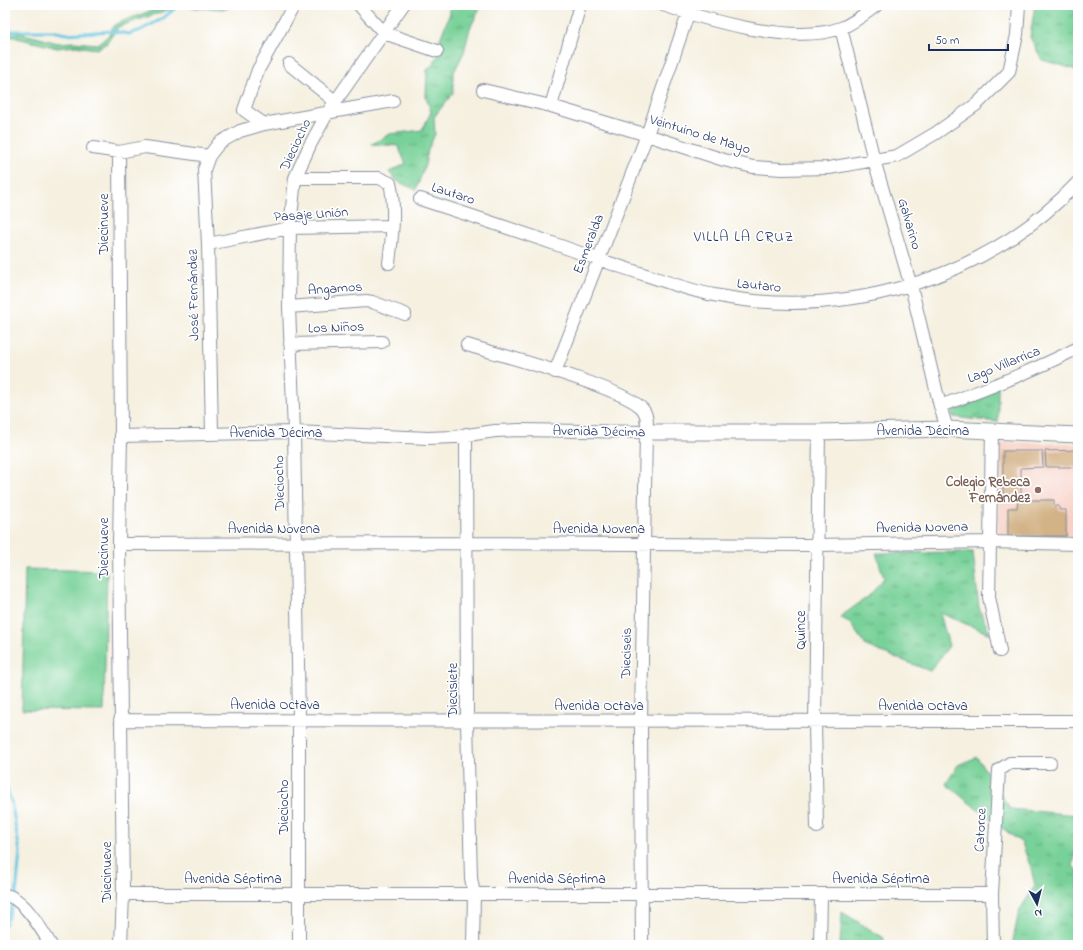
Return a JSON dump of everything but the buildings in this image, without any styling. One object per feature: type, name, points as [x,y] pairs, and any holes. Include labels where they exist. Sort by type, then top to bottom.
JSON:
[{"type":"street","points":[[264,124],[244,110],[258,70],[294,5]]},
{"type":"street","points":[[359,5],[384,33],[436,52]]},
{"type":"street","name":"Dieciocho","points":[[299,945],[299,720],[294,432],[290,344],[290,228],[295,178],[310,145],[328,112],[403,5]]},
{"type":"street","points":[[551,106],[580,5]]},
{"type":"street","points":[[663,5],[688,14],[781,34],[813,34],[841,28],[860,18],[877,5]]},
{"type":"street","name":"Veintuino de Mayo","points":[[483,90],[551,106],[724,160],[753,167],[782,169],[829,168],[897,156],[936,133],[977,104],[1009,72],[1017,35],[1019,5]]},
{"type":"street","name":"Esmeralda","points":[[555,372],[647,135],[688,14]]},
{"type":"street","name":"Galvarino","points":[[841,28],[874,160],[911,286],[947,429]]},
{"type":"street","points":[[289,64],[336,102]]},
{"type":"street","points":[[93,148],[119,152],[145,147],[209,156],[219,143],[240,131],[264,124],[394,101]]},
{"type":"street","name":"Diecinueve","points":[[119,152],[121,436],[119,544],[122,894],[121,945]]},
{"type":"street","name":"José Fernández","points":[[209,156],[204,170],[208,244],[212,434]]},
{"type":"street","points":[[295,178],[379,178],[390,183],[393,196],[389,263]]},
{"type":"street","name":"Lautaro","points":[[420,199],[688,289],[725,297],[762,302],[800,303],[837,301],[862,297],[911,286],[956,268],[998,246],[1037,219],[1078,182]]},
{"type":"street","name":"Pasaje Unión","points":[[208,244],[290,228],[392,226]]},
{"type":"street","name":"Angamos","points":[[290,307],[366,301],[405,314]]},
{"type":"street","name":"Los Niños","points":[[290,344],[382,342]]},
{"type":"street","points":[[467,344],[616,393],[634,402],[644,411],[647,422],[646,432]]},
{"type":"street","name":"Lago Villarrica","points":[[940,406],[999,384],[1048,363],[1078,348]]},
{"type":"street","name":"Avenida Décima","points":[[121,436],[294,432],[428,438],[454,437],[466,434],[519,430],[819,432],[947,429],[1078,435]]},
{"type":"street","points":[[992,431],[989,597],[1000,651]]},
{"type":"street","name":"Dieciseis","points":[[642,945],[642,721],[646,432]]},
{"type":"street","name":"Quince","points":[[817,827],[815,721],[819,432]]},
{"type":"street","name":"Diecisiete","points":[[466,434],[468,543],[468,721],[471,878],[474,894],[473,945]]},
{"type":"street","name":"Avenida Novena","points":[[119,544],[468,543],[817,545],[989,542],[1078,544]]},
{"type":"street","name":"Avenida Octava","points":[[120,720],[1078,721]]},
{"type":"street","name":"Catorce","points":[[993,945],[992,894],[999,770],[1010,763],[1050,763]]},
{"type":"street","name":"Avenida Séptima","points":[[122,894],[992,894]]},
{"type":"street","points":[[820,945],[821,894]]},
{"type":"street","points":[[5,895],[11,895],[27,909],[51,945]]},
{"type":"shaded area","name":"Colegio Rebeca Fernández","points":[[1004,442],[1078,444],[1078,536],[998,535],[999,445]]},
{"type":"green space","points":[[168,5],[182,5],[118,27],[107,43],[97,49],[75,46],[57,48],[5,35],[5,29],[58,43],[73,42],[98,44],[108,36],[114,25]]},
{"type":"green space","points":[[182,5],[234,5],[226,9],[197,8]]},
{"type":"green space","points":[[450,5],[478,5],[481,7],[470,28],[464,52],[453,74],[453,93],[434,117],[435,134],[428,150],[425,165],[416,190],[397,181],[389,172],[406,164],[398,146],[372,144],[390,134],[422,130],[431,112],[426,97],[427,70],[433,64],[442,49],[440,39],[450,13]]},
{"type":"green space","points":[[1035,5],[1075,5],[1073,10],[1078,12],[1078,76],[1074,69],[1042,60],[1030,37]]},
{"type":"green space","points":[[998,387],[998,422],[953,417],[949,406]]},
{"type":"green space","points":[[973,552],[979,608],[990,634],[940,613],[949,646],[930,671],[866,646],[849,622],[840,617],[869,596],[884,578],[876,553]]},
{"type":"green space","points":[[25,569],[107,571],[104,711],[22,710]]},
{"type":"green space","points":[[977,757],[1010,809],[1078,815],[1078,834],[1073,866],[1078,871],[1078,945],[1012,945],[1019,911],[1035,886],[1031,868],[1022,843],[946,784],[958,765]]},
{"type":"green space","points":[[842,912],[884,938],[882,945],[840,945]]},
{"type":"waterway","points":[[5,31],[52,31],[66,34],[112,31],[129,34],[141,30],[162,19],[179,5]]},
{"type":"waterway","points":[[5,785],[11,801],[20,852],[16,895]]},
{"type":"waterway","points":[[5,925],[14,902]]},
{"type":"place","name":"Colegio Rebeca Fernández","points":[[1038,490]]},
{"type":"district","name":"VILLA LA CRUZ","points":[[744,237]]}]
